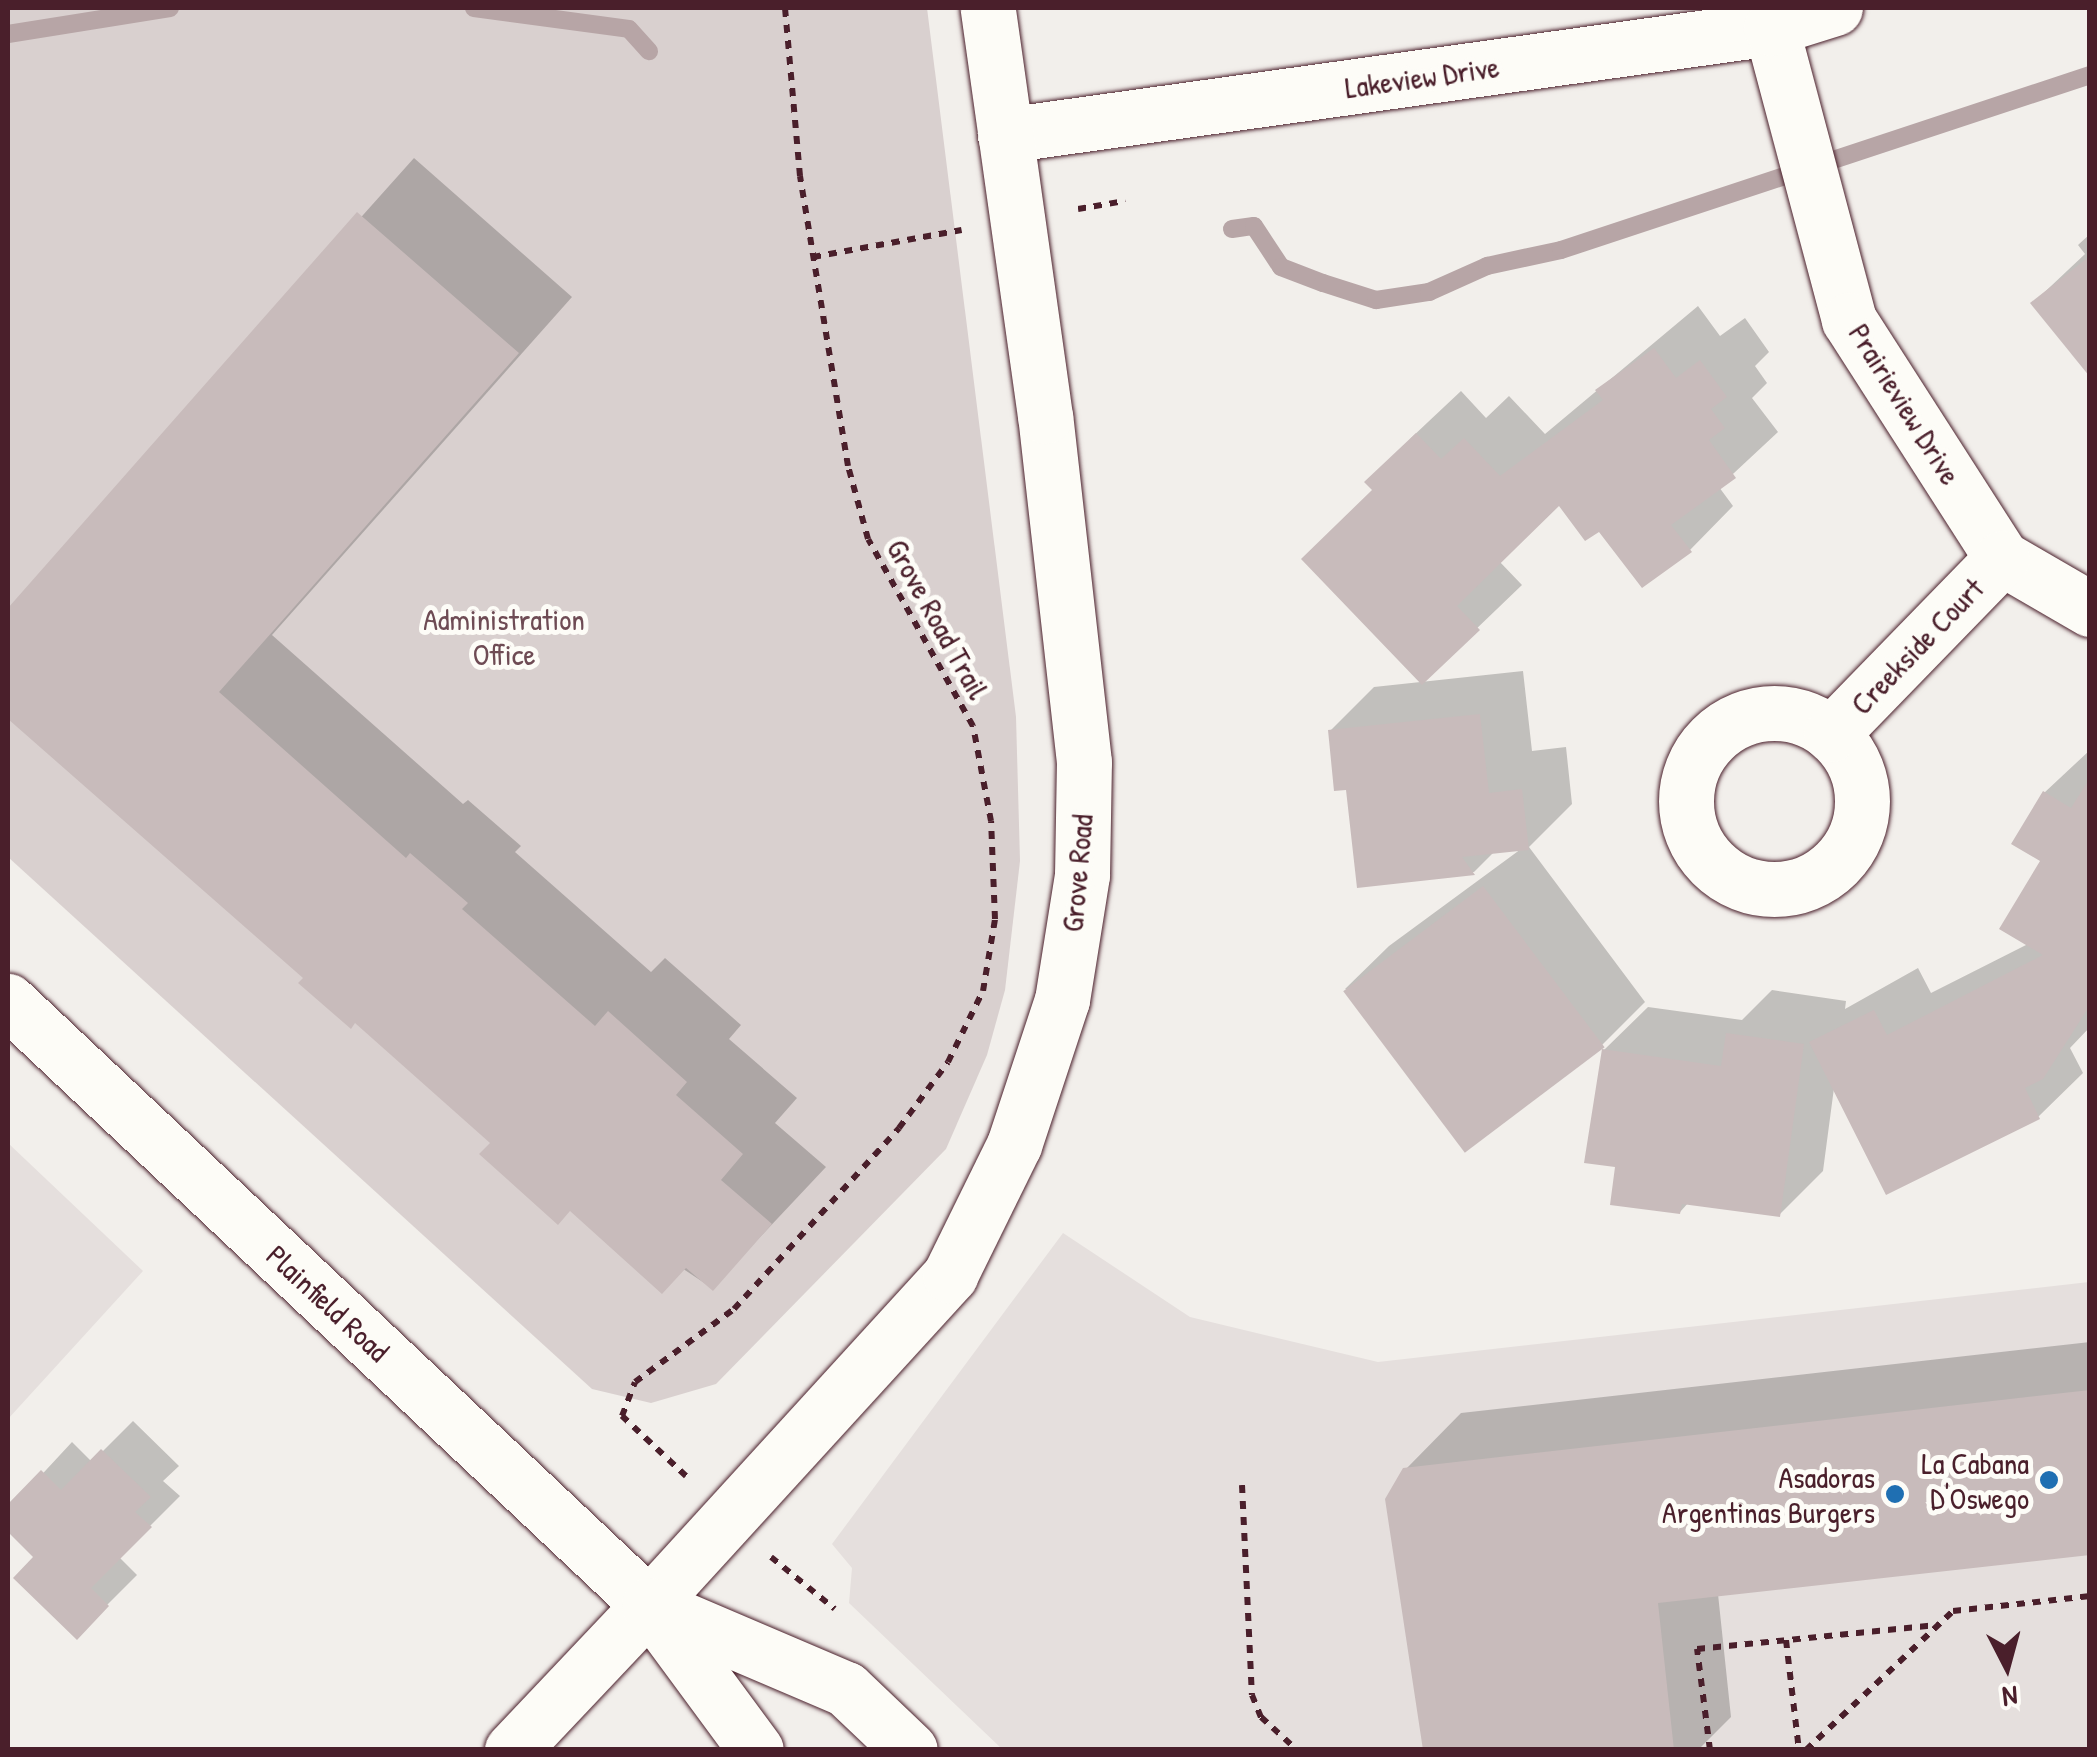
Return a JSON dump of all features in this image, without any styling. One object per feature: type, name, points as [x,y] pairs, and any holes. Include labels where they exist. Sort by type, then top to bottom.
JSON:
[{"type":"street","name":"Grove Road","points":[[512,1750],[950,1274],[1014,1145],[1062,1000],[1082,875],[1084,762],[988,8]]},
{"type":"street","name":"Lakeview Drive","points":[[1005,134],[1835,8]]},
{"type":"street","name":"Prairieview Drive","points":[[1768,18],[1850,320],[2002,558],[2090,609]]},
{"type":"street","name":"Creekside Court","points":[[1831,734],[2002,558]]},
{"type":"street","name":"Plainfield Road","points":[[8,1001],[648,1605],[756,1750]]},
{"type":"street","name":"Plainfield Road","points":[[648,1605],[846,1689],[910,1750]]},
{"type":"path","name":"Grove Road Trail","points":[[622,1416],[635,1382],[734,1309],[900,1128],[948,1062],[983,991],[996,919],[990,821],[973,726],[868,539],[828,375],[786,8]]},
{"type":"path","points":[[813,257],[982,227]]},
{"type":"path","points":[[1242,1485],[1252,1695],[1261,1717],[1297,1750]]},
{"type":"path","points":[[1802,1750],[1953,1611],[2090,1596]]},
{"type":"path","points":[[1710,1750],[1698,1649],[1937,1625]]},
{"type":"path","points":[[1786,1640],[1802,1750]]},
{"type":"shaded area","points":[[8,1143],[143,1271],[8,1419]]},
{"type":"shaded area","points":[[1063,1233],[1190,1317],[1378,1362],[2089,1282],[2089,1749],[1002,1749],[849,1603],[852,1568],[832,1544]]},
{"type":"green space","name":"Administration Office","points":[[8,8],[927,8],[1016,717],[1020,861],[1005,990],[987,1055],[946,1149],[716,1384],[651,1403],[592,1389],[8,857]]},
{"type":"building","points":[[357,212],[519,353],[219,692],[406,858],[410,853],[468,903],[462,909],[595,1026],[608,1011],[687,1082],[676,1095],[743,1154],[721,1180],[772,1224],[713,1291],[686,1268],[662,1294],[570,1211],[558,1225],[479,1154],[490,1143],[355,1023],[351,1029],[298,983],[303,978],[8,719],[8,608]]},
{"type":"building","points":[[2090,256],[2090,377],[2030,303]]},
{"type":"building","points":[[1654,348],[1676,378],[1700,360],[1727,397],[1711,409],[1725,428],[1709,440],[1736,478],[1671,525],[1692,552],[1642,588],[1599,532],[1585,541],[1559,506],[1457,606],[1480,630],[1422,685],[1301,559],[1372,490],[1364,482],[1416,433],[1441,459],[1464,438],[1500,476],[1603,400],[1595,390]]},
{"type":"building","points":[[1480,714],[1489,793],[1522,789],[1529,850],[1462,857],[1475,875],[1357,888],[1346,790],[1334,791],[1328,730]]},
{"type":"building","points":[[2090,778],[2090,1005],[2043,1079],[2025,1088],[2040,1119],[1886,1195],[1809,1042],[1874,1010],[1887,1035],[2043,955],[1999,929],[2040,861],[2011,844],[2043,791],[2071,808]]},
{"type":"building","points":[[1483,886],[1605,1047],[1465,1153],[1343,991]]},
{"type":"building","points":[[1726,1033],[1804,1044],[1780,1217],[1682,1204],[1680,1214],[1610,1205],[1615,1167],[1584,1163],[1602,1049],[1721,1066]]},
{"type":"building","points":[[2090,1390],[2090,1555],[1658,1603],[1674,1750],[1423,1750],[1385,1499],[1403,1468]]},
{"type":"building","points":[[101,1449],[151,1497],[135,1512],[152,1527],[91,1588],[109,1606],[77,1640],[13,1578],[33,1557],[8,1532],[8,1504],[41,1470],[61,1490]]},
{"type":"waterway","points":[[8,34],[170,8]]},
{"type":"waterway","points":[[474,8],[629,29],[649,51]]},
{"type":"waterway","points":[[1232,229],[1254,226],[1281,267],[1376,300],[1429,292],[1487,266],[1561,250],[2090,75]]},
{"type":"place","name":"La Cabana D'Oswego","points":[[2049,1480]]},
{"type":"place","name":"Asadoras Argentinas Burgers","points":[[1895,1494]]}]
